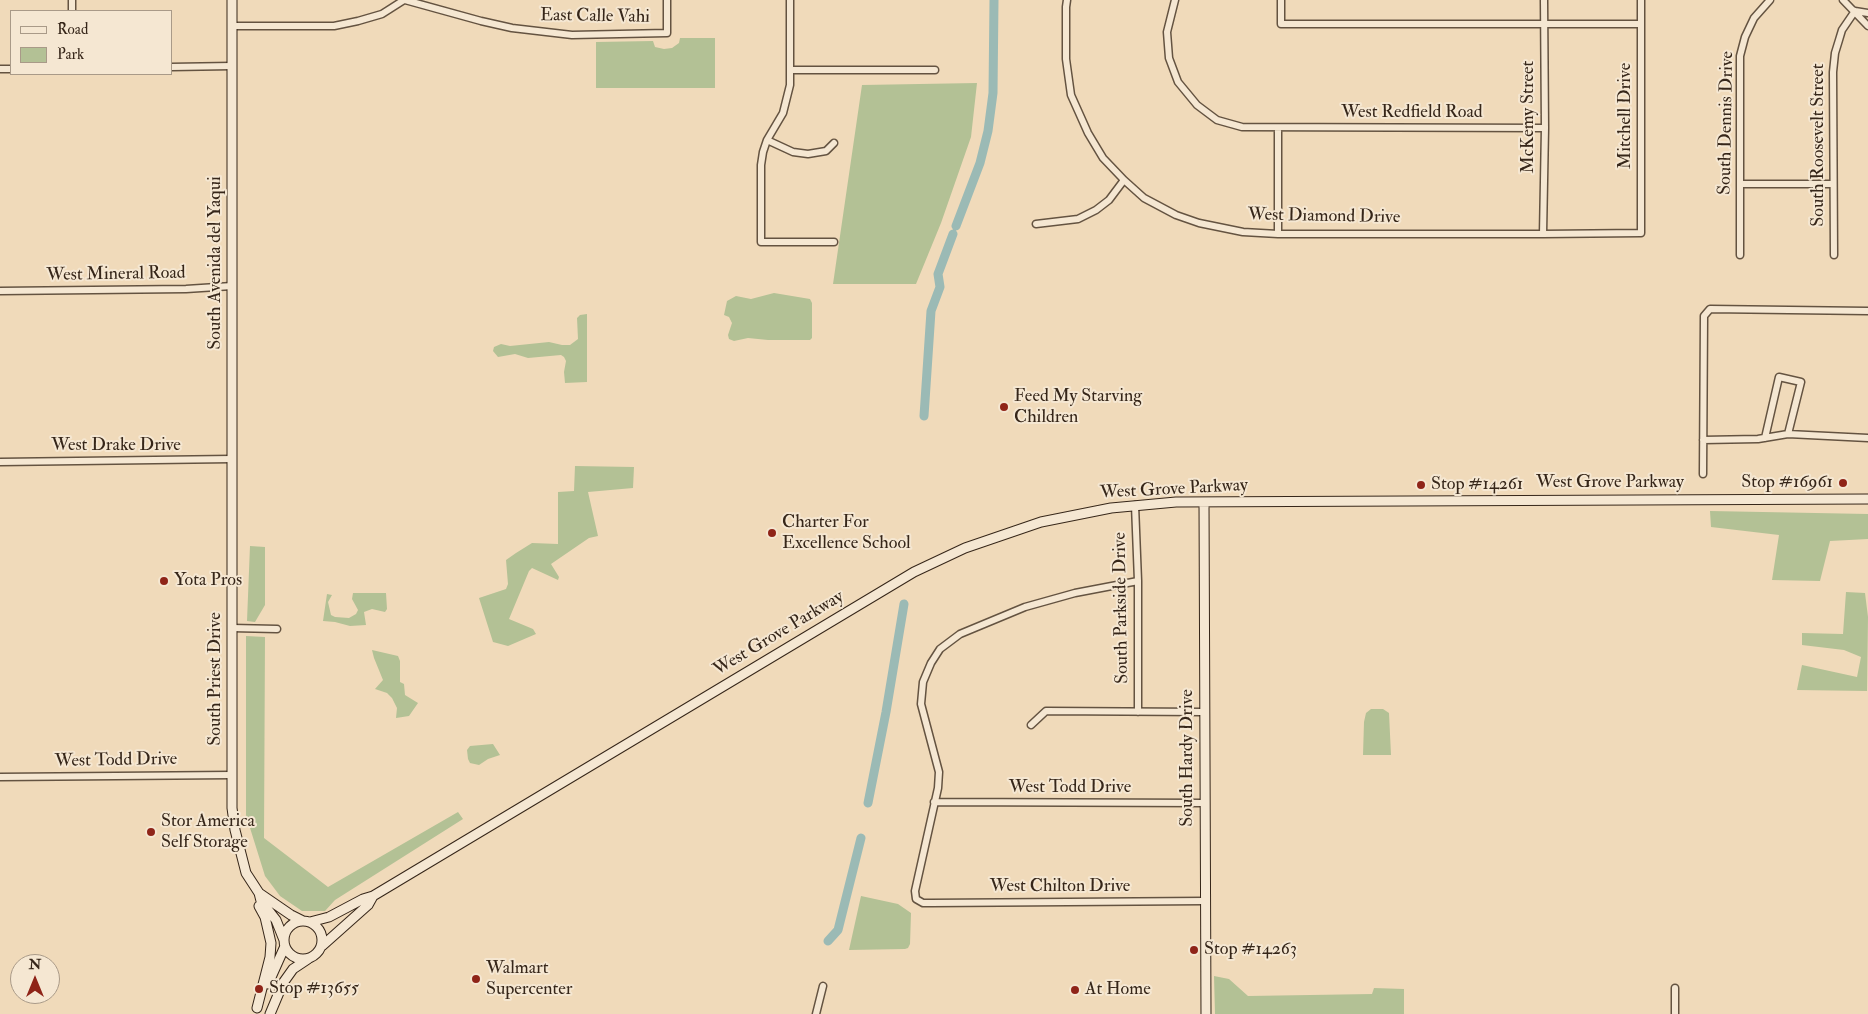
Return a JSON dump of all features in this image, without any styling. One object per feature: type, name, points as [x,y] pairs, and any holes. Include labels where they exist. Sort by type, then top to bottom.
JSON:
[{"type":"street","points":[[172,67],[232,66],[232,0]]},
{"type":"street","name":"East Calle Vahi","points":[[232,26],[334,26],[382,14],[405,0],[481,21],[542,32],[572,34],[667,33],[667,0]]},
{"type":"street","points":[[790,0],[790,85],[783,113],[767,140],[760,165],[760,242],[834,242]]},
{"type":"street","points":[[1036,224],[1078,219],[1096,210],[1109,200],[1124,180],[1098,150],[1071,95],[1066,59],[1067,0]]},
{"type":"street","name":"West Redfield Road","points":[[1174,0],[1167,32],[1169,58],[1178,82],[1197,105],[1217,120],[1242,127],[1278,128],[1545,128]]},
{"type":"street","points":[[1280,0],[1281,24],[1642,24]]},
{"type":"street","name":"McKemy Street","points":[[1543,234],[1545,128],[1544,0]]},
{"type":"street","name":"Mitchell Drive","points":[[1641,233],[1642,0]]},
{"type":"street","name":"South Dennis Drive","points":[[1740,255],[1740,56],[1745,37],[1754,18],[1770,0]]},
{"type":"street","points":[[1843,0],[1868,26]]},
{"type":"street","points":[[1855,11],[1868,13]]},
{"type":"street","name":"South Roosevelt Street","points":[[1834,255],[1832,86],[1835,52],[1842,30],[1855,11]]},
{"type":"street","name":"South Avenida del Yaqui","points":[[232,66],[232,460]]},
{"type":"street","points":[[790,70],[935,70]]},
{"type":"street","points":[[1278,128],[1278,234]]},
{"type":"street","points":[[767,140],[793,152],[808,154],[826,151],[834,143]]},
{"type":"street","name":"West Diamond Drive","points":[[1124,180],[1144,198],[1176,215],[1199,223],[1243,232],[1278,234],[1641,233]]},
{"type":"street","points":[[1740,184],[1833,184]]},
{"type":"street","name":"West Mineral Road","points":[[0,291],[186,289],[232,286]]},
{"type":"street","points":[[1703,474],[1704,316],[1710,309],[1868,311]]},
{"type":"street","points":[[1765,438],[1779,377],[1801,382],[1788,434]]},
{"type":"street","points":[[1703,440],[1765,438],[1788,434],[1868,438]]},
{"type":"street","name":"West Drake Drive","points":[[0,462],[232,460]]},
{"type":"street","name":"South Priest Drive","points":[[232,460],[232,808],[235,830],[246,873],[259,893],[261,901],[276,920],[285,943]]},
{"type":"street","name":"West Grove Parkway","points":[[307,921],[329,917],[363,899],[373,896],[903,578],[964,548],[1022,527],[1080,513],[1135,505],[1204,502],[1868,499]]},
{"type":"street","name":"South Hardy Drive","points":[[1204,502],[1206,1014]]},
{"type":"street","name":"South Parkside Drive","points":[[1135,505],[1138,581],[1138,712]]},
{"type":"street","points":[[934,802],[938,788],[939,772],[921,704],[923,682],[930,663],[940,649],[960,634],[1025,607],[1075,592],[1138,581]]},
{"type":"street","points":[[232,628],[277,629]]},
{"type":"street","points":[[1031,725],[1046,711],[1204,712]]},
{"type":"street","name":"West Todd Drive","points":[[0,777],[232,775]]},
{"type":"street","name":"West Todd Drive","points":[[934,802],[1205,803]]},
{"type":"street","name":"West Chilton Drive","points":[[934,802],[915,891],[916,899],[923,903],[1205,901]]},
{"type":"street","points":[[251,882],[257,903],[266,921],[271,943],[270,957],[256,1011]]},
{"type":"street","name":"South Priest Drive","points":[[259,893],[291,914],[307,921]]},
{"type":"street","name":"West Grove Parkway","points":[[322,946],[368,905],[373,896]]},
{"type":"street","points":[[256,1011],[285,943],[288,928],[292,924],[307,921],[316,924],[322,934],[322,946],[314,956],[293,970],[283,983],[270,1014]]},
{"type":"street","points":[[285,943],[288,951],[297,958],[308,959]]},
{"type":"street","points":[[816,1014],[823,986]]},
{"type":"street","points":[[1675,988],[1675,1014]]},
{"type":"green space","points":[[680,38],[715,38],[715,88],[596,88],[596,42],[653,41],[655,47],[664,49],[672,48],[679,43]]},
{"type":"green space","points":[[977,83],[971,137],[941,223],[916,284],[833,284],[862,85]]},
{"type":"green space","points":[[774,293],[810,299],[812,303],[812,338],[810,340],[768,340],[748,338],[734,341],[729,339],[728,335],[732,323],[729,317],[724,315],[727,301],[736,296],[751,299]]},
{"type":"green space","points":[[587,314],[587,382],[565,383],[566,361],[561,355],[528,358],[515,354],[498,357],[493,351],[494,347],[501,344],[510,346],[549,342],[570,345],[578,339],[577,318],[580,315]]},
{"type":"green space","points":[[575,466],[634,467],[633,488],[588,492],[598,536],[589,538],[551,564],[559,577],[558,580],[532,568],[529,571],[509,619],[533,629],[536,634],[508,646],[493,642],[479,598],[506,589],[508,584],[506,560],[516,553],[532,543],[558,544],[558,492],[574,491]]},
{"type":"green space","points":[[1710,511],[1868,514],[1868,539],[1830,541],[1820,581],[1772,580],[1779,535],[1711,527]]},
{"type":"green space","points":[[250,546],[265,547],[265,605],[255,622],[247,621]]},
{"type":"green space","points":[[1846,592],[1865,593],[1868,617],[1867,691],[1797,690],[1802,665],[1857,677],[1861,657],[1844,650],[1802,645],[1802,633],[1843,634]]},
{"type":"green space","points":[[353,593],[386,593],[387,609],[385,612],[372,609],[364,612],[366,625],[350,626],[323,621],[327,594],[332,595],[328,602],[331,615],[349,618],[356,614],[358,610],[352,599]]},
{"type":"green space","points":[[246,636],[265,637],[264,838],[328,887],[458,812],[463,819],[335,900],[325,911],[302,911],[280,896],[265,876],[246,815]]},
{"type":"green space","points":[[372,650],[398,656],[400,661],[400,682],[404,684],[405,695],[418,703],[409,716],[396,718],[397,708],[392,698],[387,693],[375,689],[383,680]]},
{"type":"green space","points":[[1371,709],[1383,709],[1389,713],[1391,755],[1363,755],[1364,722],[1366,713]]},
{"type":"green space","points":[[493,744],[500,755],[488,759],[479,765],[470,763],[467,750],[470,746]]},
{"type":"green space","points":[[861,896],[898,904],[911,913],[910,944],[908,948],[849,950]]},
{"type":"green space","points":[[1214,976],[1229,979],[1248,996],[1372,994],[1374,988],[1404,989],[1404,1014],[1215,1014]]},
{"type":"waterway","points":[[956,226],[980,163],[988,131],[993,93],[994,0]]},
{"type":"waterway","points":[[924,416],[931,311],[940,287],[938,274],[953,234]]},
{"type":"waterway","points":[[868,803],[886,712],[904,604]]},
{"type":"waterway","points":[[828,941],[838,930],[861,838]]},
{"type":"place","name":"Feed My Starving Children","points":[[1004,407]]},
{"type":"place","name":"Stop #16961","points":[[1843,483]]},
{"type":"place","name":"Stop #14261","points":[[1421,485]]},
{"type":"place","name":"Charter For Excellence School","points":[[772,533]]},
{"type":"place","name":"Yota Pros","points":[[164,581]]},
{"type":"place","name":"Stor America Self Storage","points":[[151,832]]},
{"type":"place","name":"Stop #14263","points":[[1194,950]]},
{"type":"place","name":"Walmart Supercenter","points":[[476,979]]},
{"type":"place","name":"Stop #13655","points":[[259,989]]},
{"type":"place","name":"At Home","points":[[1075,990]]}]
